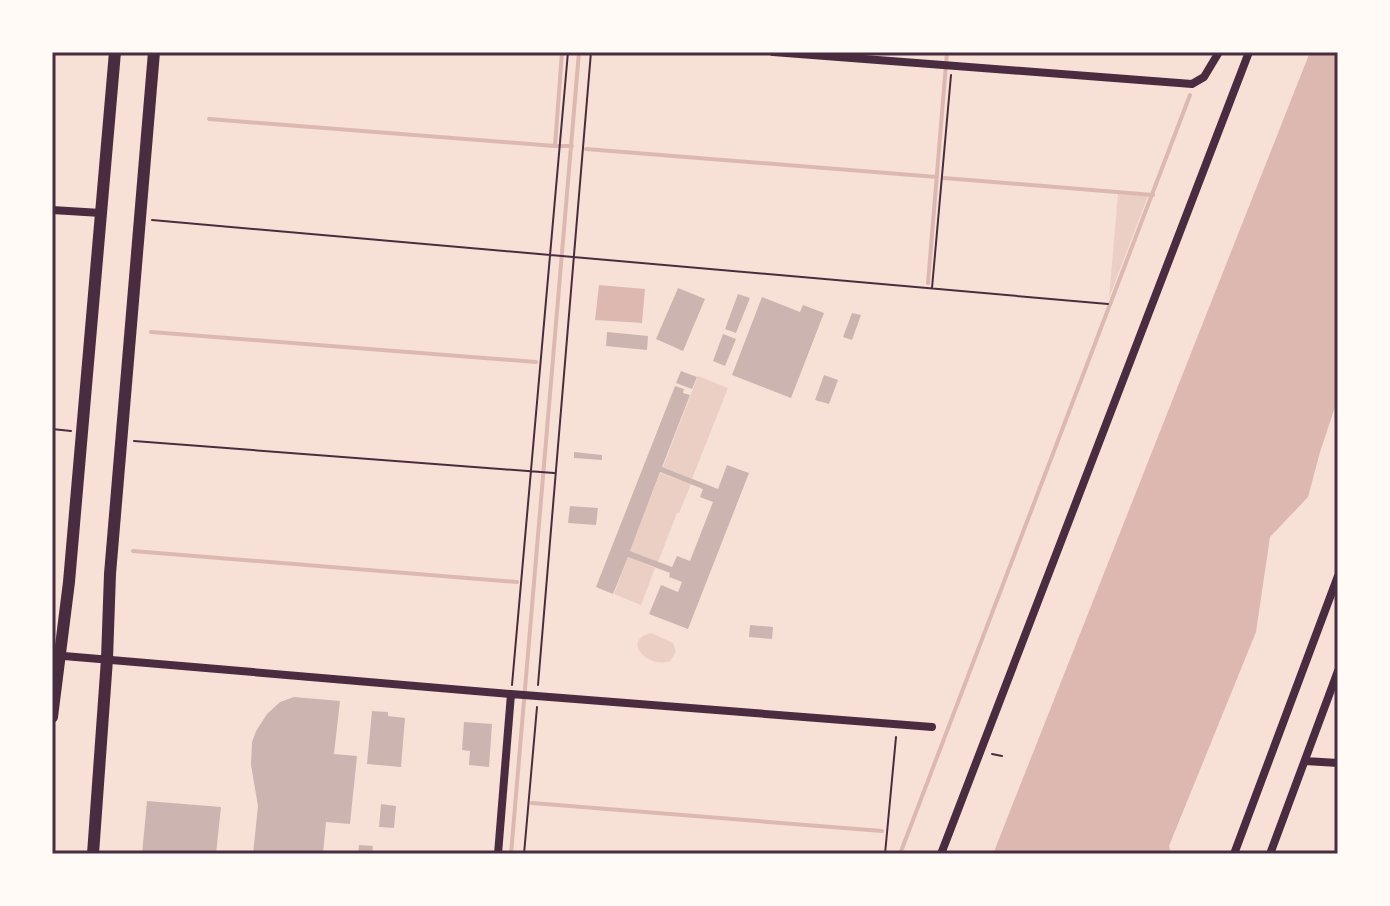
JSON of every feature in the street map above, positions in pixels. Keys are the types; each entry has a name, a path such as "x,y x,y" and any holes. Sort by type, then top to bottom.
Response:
{"highway":[{"path":"52,717 55,655 69,582 115,52"},
{"path":"93,854 110,574 154,52"}],"street":[{"path":"773,52 1192,84 1204,77 1219,52"},
{"path":"941,854 1249,52"},
{"path":"52,210 101,213"},
{"path":"1234,854 1338,576"},
{"path":"55,655 932,727"},
{"path":"1270,854 1338,671"},
{"path":"498,854 515,694"},
{"path":"1305,761 1338,763"}],"path":[{"path":"515,694 568,52"},
{"path":"524,854 591,52"},
{"path":"932,289 951,66"},
{"path":"139,219 1108,304"},
{"path":"52,429 82,432"},
{"path":"121,440 555,473"},
{"path":"885,854 897,723"}],"shaded area":[{"path":"1310,52 1338,52 1338,398 1308,497 1270,537 1256,632 1169,846 1171,854 993,854"},
{"path":"1118,194 1148,196 1109,298"},
{"path":"599,285 645,289 642,323 595,320"},
{"path":"698,376 728,388 692,479 663,467"},
{"path":"660,473 691,484 658,562 630,551"},
{"path":"628,557 655,568 641,605 614,594"},
{"path":"651,633 673,643 676,652 670,661 654,661 641,653 638,642"}],"building":[{"path":"678,288 705,299 683,351 656,339"},
{"path":"738,294 750,298 736,333 725,329"},
{"path":"762,297 800,312 803,305 824,313 791,398 732,375"},
{"path":"852,313 861,315 852,340 843,337"},
{"path":"607,332 648,336 647,350 606,346"},
{"path":"723,334 736,339 725,366 713,361"},
{"path":"681,371 697,377 692,389 676,383"},
{"path":"824,375 838,380 829,404 815,400"},
{"path":"675,386 684,389 683,393 690,395 662,467 718,489 727,465 749,473 688,629 649,614 661,585 678,592 682,582 669,577 670,573 628,557 613,594 596,587","holes":["660,472 703,489 700,497 713,502 690,561 677,556 672,567 630,551"]},
{"path":"574,452 602,455 602,460 574,458"},
{"path":"570,506 598,508 596,525 568,523"},
{"path":"750,625 773,627 772,639 749,637"},
{"path":"294,697 340,701 334,754 357,756 350,824 326,822 323,854 253,854 258,806 251,765 252,742 267,714 280,702"},
{"path":"372,711 405,718 401,767 367,764"},
{"path":"464,722 492,724 489,767 469,765 470,751 462,750"},
{"path":"147,801 221,807 216,854 142,854"},
{"path":"381,804 396,806 394,828 379,827"},
{"path":"359,845 373,846 372,854 358,854"}],"waterway":[{"path":"562,52 555,146 572,146"},
{"path":"511,854 579,52"},
{"path":"928,283 947,52"},
{"path":"900,854 1190,95"},
{"path":"209,119 555,146"},
{"path":"586,149 937,177"},
{"path":"944,178 1153,195"},
{"path":"151,332 536,362"},
{"path":"133,551 517,582"},
{"path":"532,803 882,831"}]}
